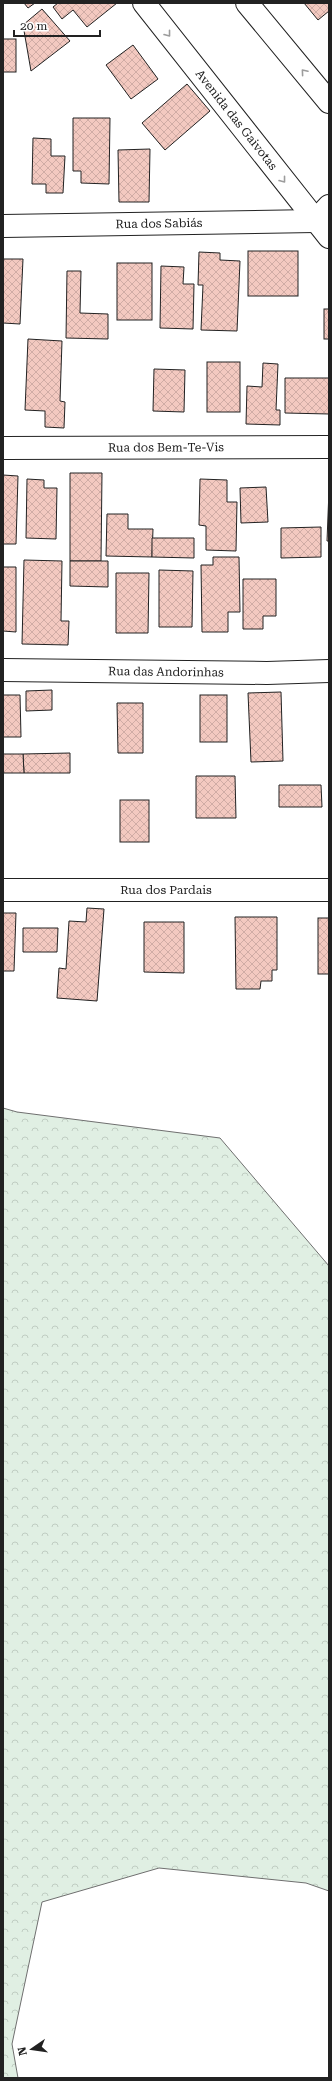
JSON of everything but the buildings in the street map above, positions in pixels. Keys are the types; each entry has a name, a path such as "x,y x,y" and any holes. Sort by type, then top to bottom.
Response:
{"street":[{"name":"Avenida das Gaivotas","path":"144,3 322,213 329,237"},
{"path":"247,3 329,102"},
{"name":"Rua dos Sabiás","path":"3,226 322,213"},
{"name":"Rua dos Bem-Te-Vis","path":"3,448 329,447"},
{"name":"Rua das Andorinhas","path":"3,670 267,673 329,671"},
{"name":"Rua dos Pardais","path":"3,890 329,890"}],"green space":[{"path":"3,1108 17,1112 220,1138 329,1266 329,1891 306,1883 159,1868 42,1902 12,2044 18,2078 3,2078"}]}
